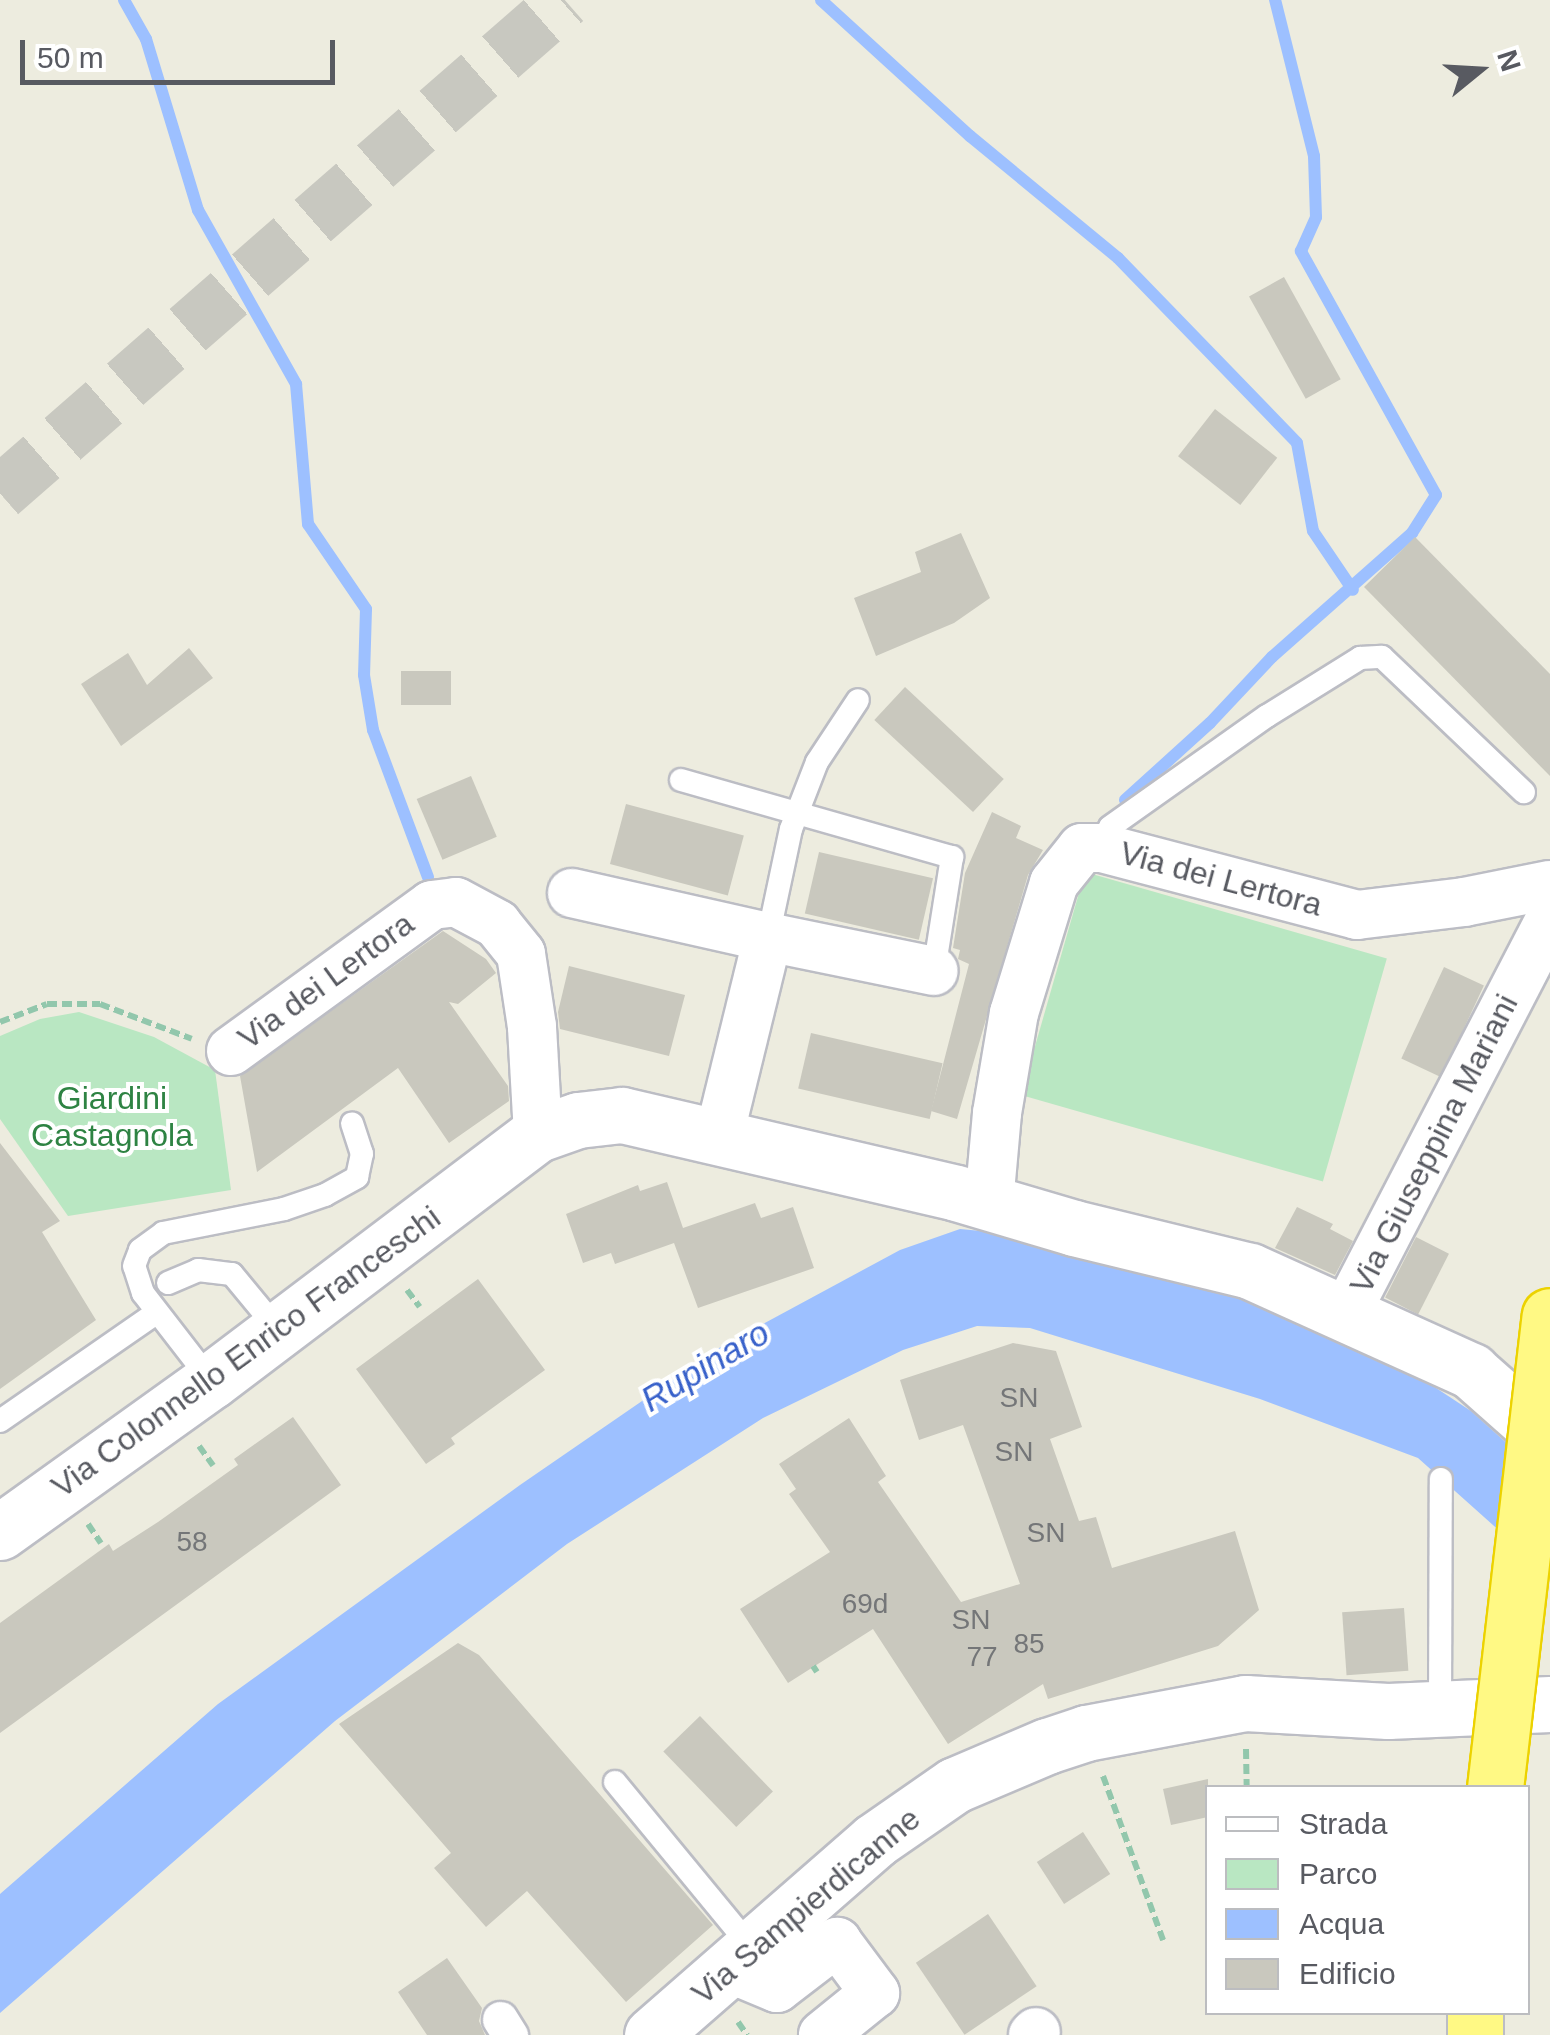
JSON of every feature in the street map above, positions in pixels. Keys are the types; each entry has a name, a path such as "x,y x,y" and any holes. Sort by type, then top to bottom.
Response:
{"highway":[{"path":"1496,1785 1550,1316"}],"main road":[{"path":"538,1134 578,1120 622,1115 989,1203 1250,1271 1472,1371 1550,1441"},
{"name":"Via Colonnello Enrico Franceschi","path":"0,1532 212,1381 538,1134"},
{"name":"Via Sampierdicanne","path":"652,2035 874,1841 956,1786 998,1764 1086,1733 1246,1703 1388,1711 1550,1704"}],"street":[{"name":"Via dei Lertora","path":"989,1203 997,1113 1014,1013 1054,883 1082,848 1102,848 1357,914 1464,902 1550,885"},
{"path":"572,893 934,971"},
{"name":"Via dei Lertora","path":"231,1051 432,905 456,902 497,924 521,954 532,1027 538,1134"},
{"name":"Via Giuseppina Mariani","path":"1345,1315 1550,920"},
{"path":"718,1136 768,937"},
{"path":"741,1958 777,1988 837,1942 875,1993 823,2035"}],"lane":[{"path":"1102,848 1110,827 1267,716 1360,658 1382,657 1524,792"},
{"path":"768,937 797,814 816,762 858,700"},
{"path":"681,780 952,857 934,971"},
{"path":"212,1381 142,1293 134,1266 140,1250 163,1233 284,1209 325,1195 357,1177 362,1154 352,1124"},
{"path":"168,1284 198,1270 232,1274 279,1331"},
{"path":"0,1421 156,1313"},
{"path":"1440,1479 1440,1709"},
{"path":"615,1782 741,1958"}],"path":[{"name":"Via dei Lertora","path":"0,1022 47,1004 100,1004 231,1051"},
{"path":"1086,1733 1163,1940"}],"green space":[{"path":"1085,872 1387,959 1323,1182 1021,1095"},
{"name":"Giardini Castagnola","path":"79,1012 154,1037 215,1070 231,1190 68,1216 0,1119 0,1036 40,1019"}],"water":[{"name":"Rupinaro","path":"960,1229 1013,1234 1173,1273 1290,1313 1395,1361 1471,1411 1550,1482 1550,1576 1418,1458 1260,1399 1030,1328 977,1326 903,1350 763,1418 567,1544 335,1721 0,2013 0,1894 218,1704 520,1485 722,1346 900,1250"}],"building":[{"path":"1284,277 1341,379 1306,399 1249,296"},
{"path":"1215,409 1277,458 1240,505 1178,456"},
{"path":"961,533 990,598 954,623 876,656 854,598 921,572 915,552"},
{"path":"1415,537 1550,674 1550,776 1364,587"},
{"path":"189,648 213,678 121,746 81,684 128,653 147,685"},
{"path":"401,671 451,671 451,705 401,705"},
{"path":"905,687 1004,779 973,812 874,720"},
{"path":"471,776 497,837 442,860 417,799"},
{"path":"626,804 744,836 728,895 610,864"},
{"path":"992,812 1021,826 1016,838 1043,850 1028,875 957,1119 931,1111 969,964 958,959 960,950 953,948 965,873"},
{"path":"819,852 933,878 919,940 805,913"},
{"path":"443,931 486,959 496,973 458,1004 449,1002 508,1086 509,1101 449,1143 398,1068 257,1172 240,1076"},
{"path":"569,966 685,995 669,1056 560,1029 558,1012"},
{"path":"1444,967 1484,986 1441,1077 1401,1059"},
{"path":"811,1033 943,1063 930,1119 798,1089"},
{"path":"0,1143 60,1221 42,1232 96,1320 0,1389"},
{"path":"667,1182 683,1228 755,1203 761,1218 793,1207 814,1268 698,1308 674,1243 615,1264 611,1253 583,1263 566,1214 638,1185 640,1191"},
{"path":"1297,1207 1333,1224 1330,1229 1353,1241 1335,1275 1275,1248"},
{"path":"1416,1237 1449,1254 1418,1314 1385,1298"},
{"path":"478,1279 545,1370 451,1438 455,1444 426,1464 356,1369"},
{"path":"1013,1343 1056,1351 1082,1427 1050,1439 1079,1521 1096,1517 1112,1568 1235,1531 1259,1610 1218,1646 1048,1699 1043,1684 948,1744 873,1629 788,1683 740,1609 830,1552 789,1494 796,1489 779,1464 849,1418 886,1476 878,1482 961,1602 1020,1584 963,1425 919,1440 900,1380"},
{"path":"293,1417 341,1485 0,1733 0,1623 109,1544 113,1551 158,1522 238,1465 234,1459"},
{"path":"1404,1608 1408,1671 1347,1675 1342,1612"},
{"path":"458,1643 479,1655 713,1925 626,2002 527,1891 486,1927 434,1868 451,1853 339,1724"},
{"path":"700,1716 773,1792 736,1827 663,1751"},
{"path":"1208,1779 1205,1818 1171,1825 1163,1789"},
{"path":"1083,1832 1110,1874 1064,1904 1037,1862"},
{"path":"988,1914 1037,1986 965,2035 916,1963"},
{"path":"447,1958 482,2008 479,2021 485,2035 427,2035 398,1992"}],"waterway":[{"path":"124,0 146,39 198,210 296,384 308,524 366,609 364,675 373,730 428,877"},
{"path":"821,0 970,136 1118,258 1297,443 1313,531 1353,590"},
{"path":"1125,800 1210,723 1272,657 1412,533 1436,495 1301,251 1316,217 1314,156 1275,0"}],"tunnel":[{"path":"0,493 565,0"}]}
